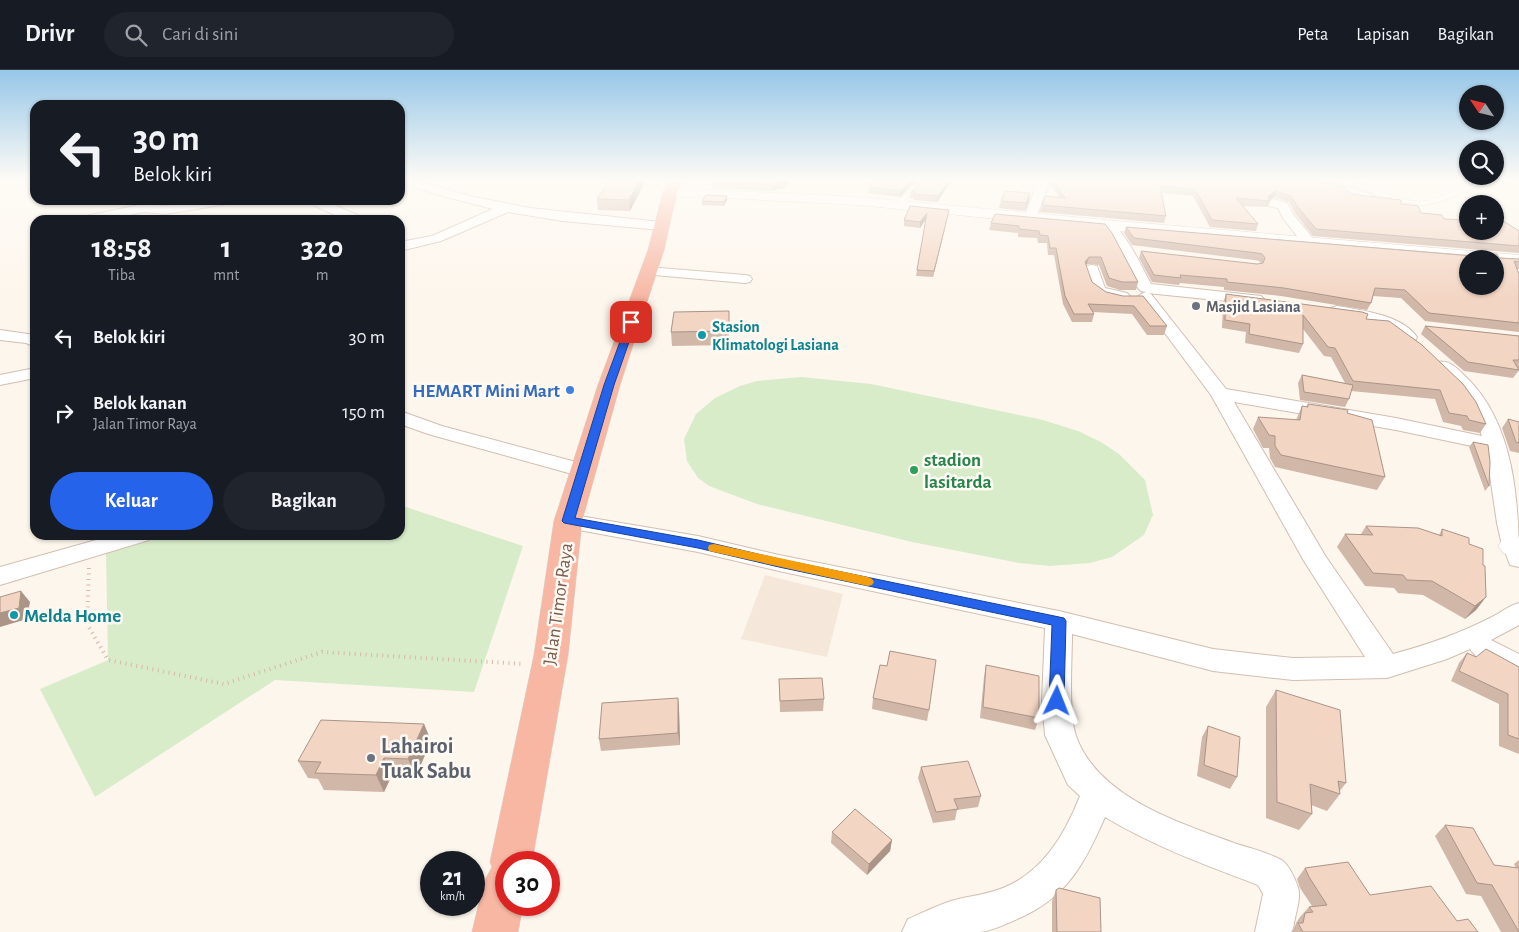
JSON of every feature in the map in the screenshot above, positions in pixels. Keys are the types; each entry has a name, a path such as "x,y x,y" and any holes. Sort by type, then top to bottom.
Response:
{"highway":[{"name":"Jalan Timor Raya","path":"512,851 549,665 568,521 609,385 648,271 663,219"},
{"path":"495,932 499,916"}],"street":[{"path":"405,243 419,244 432,240 480,219"},
{"path":"580,219 661,226"},
{"path":"1046,219 1519,260"},
{"path":"1290,219 1308,241"},
{"path":"1106,224 1134,252 1146,292 1220,394 1316,561 1387,667"},
{"path":"1092,269 1098,290 1102,293 1119,296 1146,292 1274,301"},
{"path":"648,271 745,279"},
{"path":"1320,308 1364,316 1392,324 1420,327"},
{"path":"1392,324 1427,351 1475,398 1488,423 1495,444 1517,551"},
{"path":"0,335 30,339"},
{"path":"0,380 30,374"},
{"path":"1220,394 1396,424 1495,444"},
{"path":"405,419 444,433 583,471"},
{"path":"568,521 698,544 779,563 1059,621 1214,660 1293,669 1387,667 1437,652 1467,640 1502,624 1519,612"},
{"path":"0,576 124,540"},
{"path":"1059,621 1057,701 1060,734 1079,775 1110,803 1143,822 1185,841 1270,873 1279,882 1281,892 1274,932"},
{"path":"1467,640 1519,667"},
{"path":"921,932 950,920 988,912 1029,896 1054,875 1076,846 1098,792"}],"path":[{"path":"90,550 88,624 108,660 224,684 322,652 549,665"}],"shaded area":[{"path":"765,575 843,594 827,657 741,639"}],"green space":[{"name":"stadion lasitarda","path":"801,377 871,384 1043,420 1078,431 1101,442 1119,454 1145,480 1153,515 1144,535 1112,557 1090,563 1050,566 1019,563 912,542 757,504 709,486 698,478 687,461 684,439 696,414 715,398 740,386 757,381"},
{"path":"405,507 523,546 474,692 275,680 95,797 40,689 108,660 106,553 152,540 405,540"}],"building":[{"path":"904,219 922,219 920,222"},
{"path":"926,219 947,219 934,271 917,270"},
{"path":"993,219 1052,219 1105,224 1112,233 1138,282 1122,282 1109,278 1101,257 1089,257 1085,262 1092,282 1106,292 1123,296 1143,296 1167,326 1150,326 1134,306 1088,304 1094,314 1074,314 1065,296 1056,248 1050,248 1048,236 1040,235 1039,231 1019,229 1019,226 991,223"},
{"path":"1212,219 1254,219 1258,224 1212,220"},
{"path":"1308,219 1459,220 1459,240 1504,240 1505,222 1519,231 1519,246 1316,229"},
{"path":"1126,227 1459,255 1459,295 1504,295 1504,258 1519,259 1519,262 1514,261 1519,274 1519,323 1429,313 1405,290 1375,288 1371,303 1284,288 1227,282 1227,279 1180,275 1181,278 1154,275 1141,251 1257,264 1263,263 1265,258 1262,254 1134,238"},
{"path":"1226,294 1362,312 1368,314 1366,319 1389,321 1422,345 1463,384 1476,402 1486,424 1469,420 1467,416 1449,413 1440,390 1353,381 1335,348 1328,347 1303,315 1303,344 1249,334 1250,324 1225,320"},
{"path":"729,311 729,331 671,332 674,312"},
{"path":"1425,326 1519,336 1519,360 1513,360 1519,370 1468,362"},
{"path":"1302,375 1353,385 1349,399 1304,392"},
{"path":"1308,404 1348,410 1347,413 1372,420 1385,477 1281,455 1275,446 1275,436 1269,435 1258,417 1300,420 1302,406 1308,407"},
{"path":"1508,419 1519,422 1519,443 1516,442"},
{"path":"1473,442 1488,445 1490,462 1489,486"},
{"path":"1366,526 1418,528 1442,536 1442,529 1469,538 1469,544 1483,549 1486,597 1475,606 1432,581 1407,580 1403,575 1373,573 1345,534 1373,535"},
{"path":"21,591 19,608 0,613 0,597"},
{"path":"1486,649 1519,667 1519,739 1508,735 1508,694 1459,671 1467,653 1476,657"},
{"path":"890,651 936,660 929,710 873,698 880,665 887,666"},
{"path":"986,665 1039,676 1039,718 983,707"},
{"path":"822,678 824,699 780,701 779,679"},
{"path":"1276,690 1340,710 1346,783 1338,781 1340,794 1310,784 1312,814 1277,802"},
{"path":"678,698 678,733 599,739 602,703"},
{"path":"321,720 424,724 408,759 384,758 376,775 315,773 321,762 298,761"},
{"path":"1208,726 1240,737 1237,777 1204,765"},
{"path":"968,761 981,796 954,799 958,809 936,812 921,767"},
{"path":"855,809 892,840 869,864 832,832"},
{"path":"1445,825 1473,828 1494,865 1519,868 1519,932 1492,885 1477,883"},
{"path":"1348,862 1370,895 1431,886 1457,921 1468,919 1478,932 1303,932 1298,923 1303,923 1305,913 1313,912 1309,907 1327,905 1305,868"},
{"path":"1059,888 1100,898 1101,932 1057,932 1056,890"}],"slow traffic":[{"path":"714,548 868,582"}],"place":[{"name":"Masjid Lasiana","path":"1196,306"},
{"name":"Stasion Klimatologi Lasiana","path":"702,335"},
{"name":"HEMART Mini Mart","path":"570,390"},
{"name":"stadion lasitarda","path":"914,470"},
{"name":"Melda Home","path":"14,615"},
{"name":"Lahairoi Tuak Sabu","path":"371,758"}],"route":[{"path":"631,322 609,385 568,521 698,544 779,563 1059,621 1057,701"}]}
